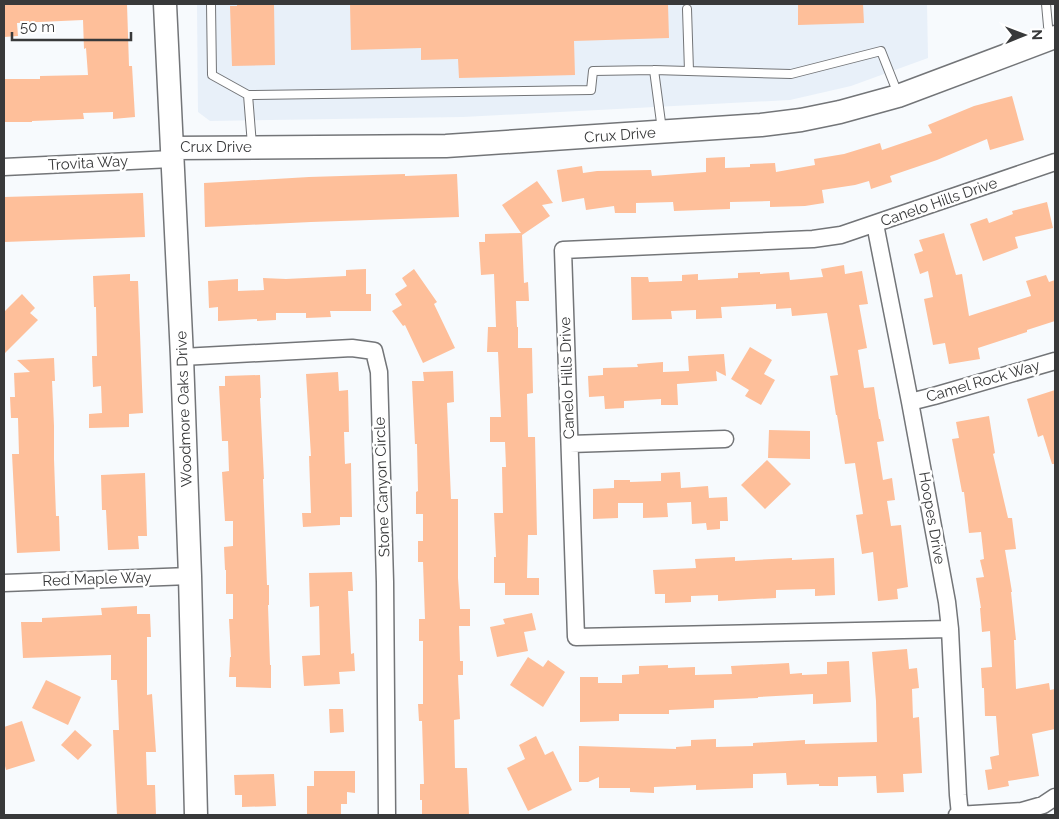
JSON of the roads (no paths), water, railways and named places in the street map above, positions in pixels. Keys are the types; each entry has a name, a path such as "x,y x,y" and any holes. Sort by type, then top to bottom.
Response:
{"street":[{"name":"Woodmore Oaks Drive","path":"165,4 182,357 196,815"},
{"name":"Crux Drive","path":"172,154 252,147 446,146 761,125 801,120 840,112 898,96 1052,38"},
{"name":"Trovita Way","path":"4,167 172,154"},
{"name":"Canelo Hills Drive","path":"950,629 576,637 563,250 813,239 841,235 1055,162"},
{"name":"Hoopes Drive","path":"874,224 910,402 947,602 959,815"},
{"name":"Stone Canyon Circle","path":"182,357 352,348 374,351 378,372 385,582 387,815"},
{"name":"Camel Rock Way","path":"910,402 1055,360"},
{"path":"570,444 725,439"},
{"name":"Red Maple Way","path":"4,583 190,576"},
{"path":"959,815 1022,811 1043,805 1055,797"}],"lane":[{"path":"211,4 212,75 248,95 591,90 593,71 654,70 791,74 881,52 898,96"},
{"path":"1046,4 1052,38"},
{"path":"687,9 689,71"},
{"path":"654,70 663,132"},
{"path":"248,95 252,147"}]}
